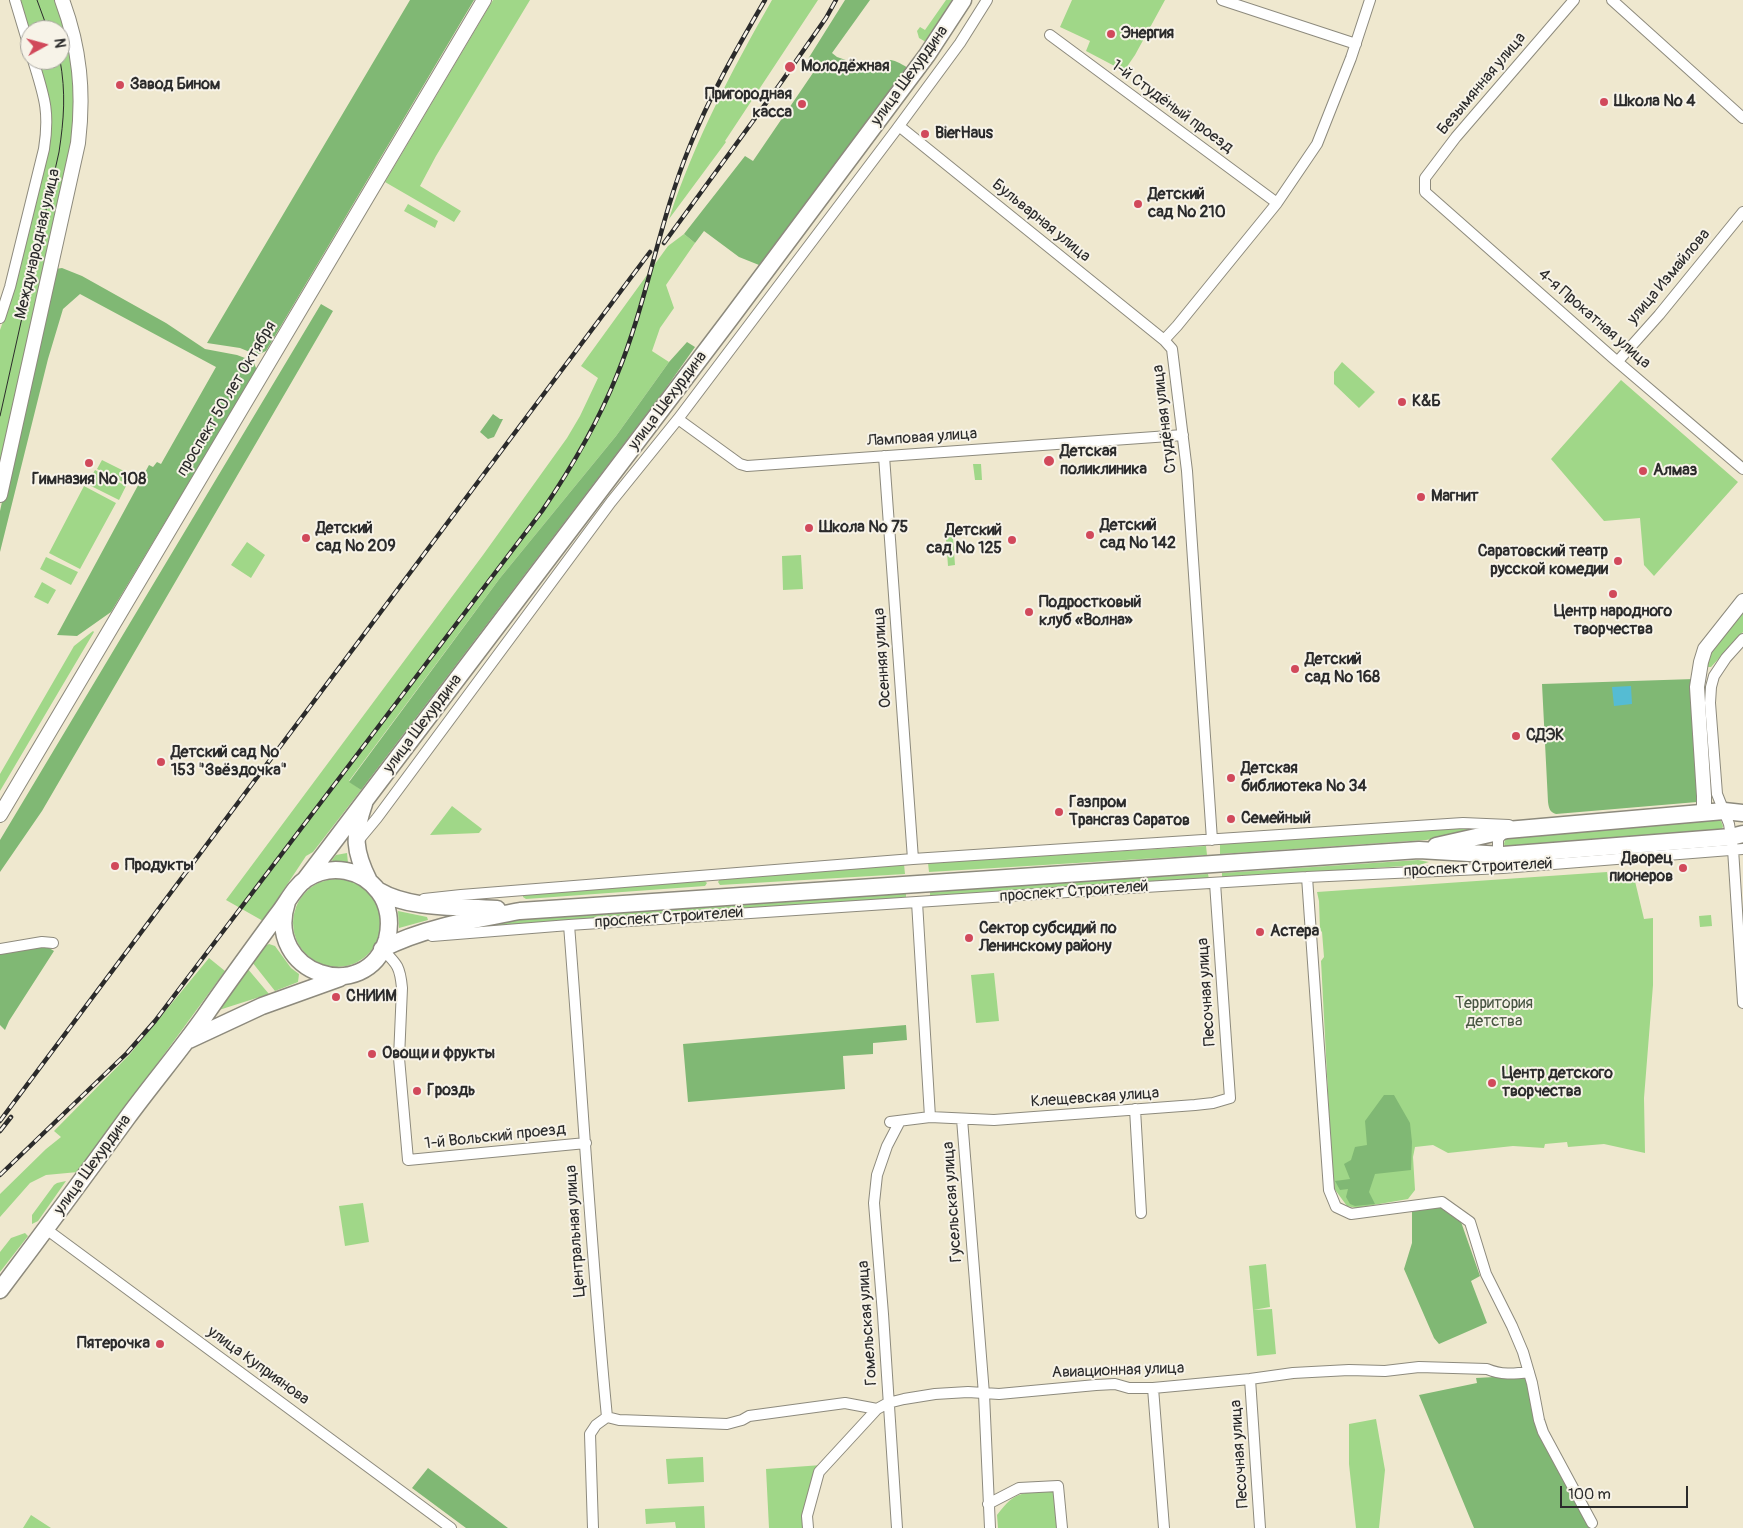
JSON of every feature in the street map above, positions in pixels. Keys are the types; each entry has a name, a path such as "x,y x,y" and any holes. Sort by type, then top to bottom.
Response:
{"main road":[{"name":"Международная улица","path":"0,496 78,143 81,103 80,68 75,38 62,0"},
{"name":"проспект 50 лет Октября","path":"0,815 484,0"},
{"name":"улица Шехурдина","path":"304,881 730,319 927,55 963,0"},
{"path":"1702,813 1704,796 1697,686 1701,662 1705,649 1743,601"},
{"name":"улица Шехурдина","path":"366,798 356,844 361,864 374,886"},
{"name":"проспект Строителей","path":"382,949 404,938 445,926 520,911 1419,850 1506,830 1540,826 1724,811 1743,813"},
{"name":"проспект Строителей","path":"1419,850 1503,862 1737,842"},
{"path":"335,870 353,872 374,886 387,906 389,923 386,941 382,949 366,967 342,977 317,973 304,966 294,956 287,944 283,930 283,916 287,902 304,881 316,874 335,870"},
{"name":"проспект Строителей","path":"374,886 392,898 406,901 444,906 520,911"},
{"name":"улица Шехурдина","path":"0,1290 145,1094 187,1041 239,966 287,902"},
{"name":"улица Шехурдина","path":"187,1041 262,1006 342,977"}],"street":[{"path":"15,0 21,20"},
{"path":"356,844 611,502 678,419 899,126 960,43 987,0"},
{"path":"1222,0 1356,44"},
{"name":"Студёная улица","path":"1212,840 1183,435 1172,349 1164,340 1277,203 1317,144 1356,44 1370,0"},
{"name":"Безымянная улица","path":"1425,192 1426,178 1456,137 1574,0"},
{"path":"1612,0 1743,118"},
{"name":"1-й Студёный проезд","path":"1050,35 1277,203"},
{"name":"Международная улица","path":"0,318 10,287 44,149 47,128 45,102 36,70"},
{"name":"Бульварная улица","path":"899,126 1164,340"},
{"name":"4-я Прокатная улица","path":"1425,192 1743,469"},
{"name":"улица Измайлова","path":"1618,361 1659,316 1743,212"},
{"name":"Ламповая улица","path":"678,419 740,464 747,466 1183,435"},
{"name":"Осенняя улица","path":"884,456 913,859"},
{"path":"1743,639 1726,658 1714,676 1710,703 1717,794 1737,842 1743,1003"},
{"name":"проспект Строителей","path":"1724,811 1743,809"},
{"name":"проспект Строителей","path":"406,901 913,859 1463,823 1540,826"},
{"path":"1503,862 1498,849 1498,839 1506,830"},
{"name":"проспект Строителей","path":"404,938 569,925 1307,877 1503,862"},
{"path":"1307,877 1329,1190 1336,1207 1351,1214 1442,1202 1470,1222 1486,1274 1512,1326 1530,1372 1543,1432 1592,1523"},
{"name":"Песочная улица","path":"1215,883 1230,1098"},
{"path":"917,902 930,1117"},
{"name":"Центральная улица","path":"569,925 586,1143 594,1287 607,1417"},
{"path":"0,950 42,942 53,943"},
{"name":"1-й Вольский проезд","path":"382,949 398,964 401,976 399,1058 408,1160 586,1143"},
{"name":"Клещевская улица","path":"962,1119 994,1120 1136,1110 1204,1104 1230,1098"},
{"path":"1136,1110 1141,1213"},
{"name":"Гусельская улица","path":"930,1117 962,1119 984,1394 990,1528"},
{"name":"Гомельская улица","path":"896,1528 874,1203 877,1175 895,1122 930,1117"},
{"name":"улица Куприянова","path":"46,1229 451,1528"},
{"name":"Авиационная улица","path":"808,1528 807,1516 819,1472 877,1409 888,1403 935,1394 968,1392 999,1394 1115,1384 1130,1388 1153,1388 1293,1373 1349,1370 1385,1371 1419,1368 1487,1369 1496,1373 1511,1374 1530,1372"},
{"name":"Песочная улица","path":"1250,1379 1260,1528"},
{"path":"1153,1388 1164,1528"},
{"path":"593,1528 590,1434 596,1425 607,1417 619,1420 727,1424 750,1416 845,1403 877,1409"},
{"path":"988,1504 1018,1488 1058,1486 1062,1528"}],"green space":[{"path":"19,0 54,0 65,20 25,20"},
{"path":"410,0 474,0 266,351 257,355 240,348 207,343"},
{"path":"493,0 530,0 420,186 461,211 454,222 385,182"},
{"path":"772,0 818,0 726,142 669,219 702,134"},
{"path":"845,0 870,0 832,53 837,57 870,68 889,60 908,68 759,265 739,257 704,231 695,243 684,234 745,156 753,161 817,67 808,59"},
{"path":"946,0 952,0 926,42 919,38 917,31 920,27 925,30"},
{"name":"Энергия","path":"1072,0 1165,0 1135,55 1124,71 1086,51 1090,41 1060,27"},
{"path":"70,39 77,115 0,482 0,330 8,308 48,151 51,115 41,70 70,70"},
{"path":"408,204 438,221 435,228 404,211"},
{"path":"684,234 695,243 666,285 674,308 660,328 652,351 669,362 616,436 500,578 349,781 361,790 313,852 306,856 263,921 226,900 483,555 567,438 598,378 581,366 668,246"},
{"path":"62,268 82,276 166,323 205,349 237,355 253,361 256,368 256,371 111,612 77,636 57,635 149,465 153,467 157,462 161,464 216,367 80,294 63,309 48,359 0,552 0,511 52,273 55,269"},
{"path":"321,304 333,311 42,811 0,872 0,840"},
{"path":"687,342 695,347 664,391 361,790 349,782 500,578 616,436 669,362"},
{"path":"1342,362 1375,392 1359,408 1334,384 1334,372"},
{"name":"Алмаз","path":"1621,380 1738,482 1654,576 1644,565 1640,518 1604,521 1551,459"},
{"path":"493,414 503,419 494,437 488,439 480,432"},
{"path":"102,460 126,472 123,482 97,469"},
{"path":"973,464 981,464 982,480 975,480"},
{"path":"95,470 126,486 119,500 87,484"},
{"path":"84,486 116,503 80,569 49,553"},
{"path":"945,525 952,525 955,565 948,566"},
{"path":"247,542 265,555 251,578 231,565"},
{"path":"801,555 803,589 783,590 782,556"},
{"path":"46,557 78,572 71,585 40,569"},
{"path":"42,582 56,590 48,604 34,597"},
{"path":"1743,612 1743,632 1711,667 1705,667 1711,650"},
{"path":"93,631 0,791 0,774 74,646"},
{"path":"1694,679 1699,799 1697,802 1556,814 1551,811 1548,802 1542,684"},
{"path":"452,806 482,829 479,833 430,835"},
{"path":"1721,821 1722,830 1506,849 1504,844 1505,840 1509,837"},
{"path":"1462,827 1483,828 1462,834 1426,840 1220,854 1220,844"},
{"path":"1206,846 1207,855 929,872 928,863"},
{"path":"347,853 348,863 333,862 332,860 336,855"},
{"path":"1418,860 1429,862 1419,865 1222,878 1222,873"},
{"path":"904,864 905,874 720,885 718,882 720,879"},
{"name":"Территория детства","path":"1607,872 1608,879 1634,877 1644,919 1653,918 1653,985 1644,1098 1645,1153 1604,1144 1568,1147 1567,1142 1545,1144 1544,1148 1513,1146 1448,1153 1433,1145 1415,1147 1413,1157 1415,1190 1408,1199 1356,1208 1347,1206 1333,1187 1321,961 1324,957 1317,892"},
{"path":"1208,874 1209,879 930,896 930,890"},
{"path":"337,879 354,882 362,886 374,898 378,906 381,923 378,940 374,948 362,960 354,964 337,967 320,964 312,960 300,948 296,940 293,923 296,906 300,898 312,886 320,882"},
{"path":"704,880 707,883 705,886 526,899 523,897 523,895"},
{"path":"906,891 906,898 489,927 487,924 527,918"},
{"path":"398,911 427,917 428,920 399,928"},
{"path":"1711,915 1712,926 1700,927 1699,916"},
{"path":"269,944 275,946 291,968 299,974 298,982 275,991 252,962 265,946"},
{"path":"46,946 54,951 5,1030 0,1025 0,953"},
{"path":"209,958 225,971 78,1172 46,1175 30,1183 0,1217 0,1194 61,1137 54,1131 130,1054"},
{"path":"247,968 269,994 219,1010 219,1009"},
{"path":"994,973 999,1021 976,1023 971,975"},
{"path":"906,1025 907,1040 873,1043 873,1054 843,1056 845,1089 688,1102 683,1044"},
{"path":"1384,1095 1394,1095 1410,1123 1412,1142 1411,1170 1375,1174 1369,1192 1375,1204 1355,1206 1350,1204 1346,1197 1348,1189 1340,1190 1335,1181 1350,1179 1344,1164 1351,1160 1355,1147 1367,1145 1365,1121"},
{"path":"66,1181 38,1221 32,1224 32,1215 54,1185"},
{"path":"363,1203 369,1242 345,1246 339,1206"},
{"path":"1443,1207 1460,1219 1480,1276 1471,1281 1487,1323 1439,1344 1434,1338 1404,1269 1412,1243 1412,1211 1419,1208"},
{"path":"25,1233 28,1236 0,1272 0,1252 11,1238"},
{"path":"1266,1264 1270,1307 1253,1310 1249,1266"},
{"path":"1272,1309 1276,1354 1257,1356 1253,1310"},
{"path":"1532,1375 1544,1429 1594,1528 1474,1528 1419,1395 1477,1383 1476,1378"},
{"path":"1376,1419 1385,1470 1379,1528 1356,1528 1349,1464 1349,1424"},
{"path":"703,1457 704,1482 668,1484 666,1459"},
{"path":"822,1465 805,1528 769,1528 766,1469"},
{"path":"428,1468 508,1528 466,1528 412,1488"},
{"path":"1054,1491 1061,1528 998,1528 997,1515 1014,1497 1025,1493"},
{"path":"704,1506 705,1528 676,1528 675,1522 646,1524 645,1509"},
{"path":"31,1515 51,1528 23,1528"}],"water":[{"path":"1631,686 1632,704 1614,706 1612,687"}],"tram line":[{"path":"37,0 44,20"},
{"path":"0,416 59,152 64,106 61,70"}],"railway":[{"path":"0,1175 127,1053 155,1021 553,495 574,462 601,411 617,375 637,319 669,204 697,129 714,91 765,0"},
{"path":"664,243 780,84 826,18 836,0"},
{"path":"0,1121 650,252"},
{"path":"0,1131 11,1117"}],"place":[{"name":"Энергия","path":"1111,34"},
{"name":"Молодёжная","path":"790,67"},
{"name":"Завод Бином","path":"120,85"},
{"name":"Школа № 4","path":"1604,102"},
{"name":"Пригородная касса","path":"802,104"},
{"name":"BierHaus","path":"925,134"},
{"name":"Детский сад № 210","path":"1138,204"},
{"name":"К&Б","path":"1402,402"},
{"name":"Детская поликлиника","path":"1049,461"},
{"name":"Гимназия № 108","path":"89,463"},
{"name":"Алмаз","path":"1643,471"},
{"name":"Магнит","path":"1421,497"},
{"name":"Школа № 75","path":"809,528"},
{"name":"Детский сад № 142","path":"1090,535"},
{"name":"Детский сад № 209","path":"306,538"},
{"name":"Детский сад № 125","path":"1012,540"},
{"name":"Саратовский театр русской комедии","path":"1618,561"},
{"name":"Центр народного творчества","path":"1613,594"},
{"name":"Подростковый клуб «Волна»","path":"1029,612"},
{"name":"Детский сад № 168","path":"1295,669"},
{"name":"СДЭК","path":"1516,736"},
{"name":"Детский сад № 153 \"Звёздочка\"","path":"161,762"},
{"name":"Детская библиотека № 34","path":"1231,778"},
{"name":"Газпром Трансгаз Саратов","path":"1059,812"},
{"name":"Семейный","path":"1231,819"},
{"name":"Продукты","path":"115,866"},
{"name":"Дворец пионеров","path":"1683,868"},
{"name":"Астера","path":"1260,932"},
{"name":"Сектор субсидий по Ленинскому району","path":"969,938"},
{"name":"СНИИМ","path":"336,997"},
{"name":"Овощи и фрукты","path":"372,1054"},
{"name":"Центр детского творчества","path":"1492,1083"},
{"name":"Гроздь","path":"417,1091"},
{"name":"Пятерочка","path":"160,1344"}]}
